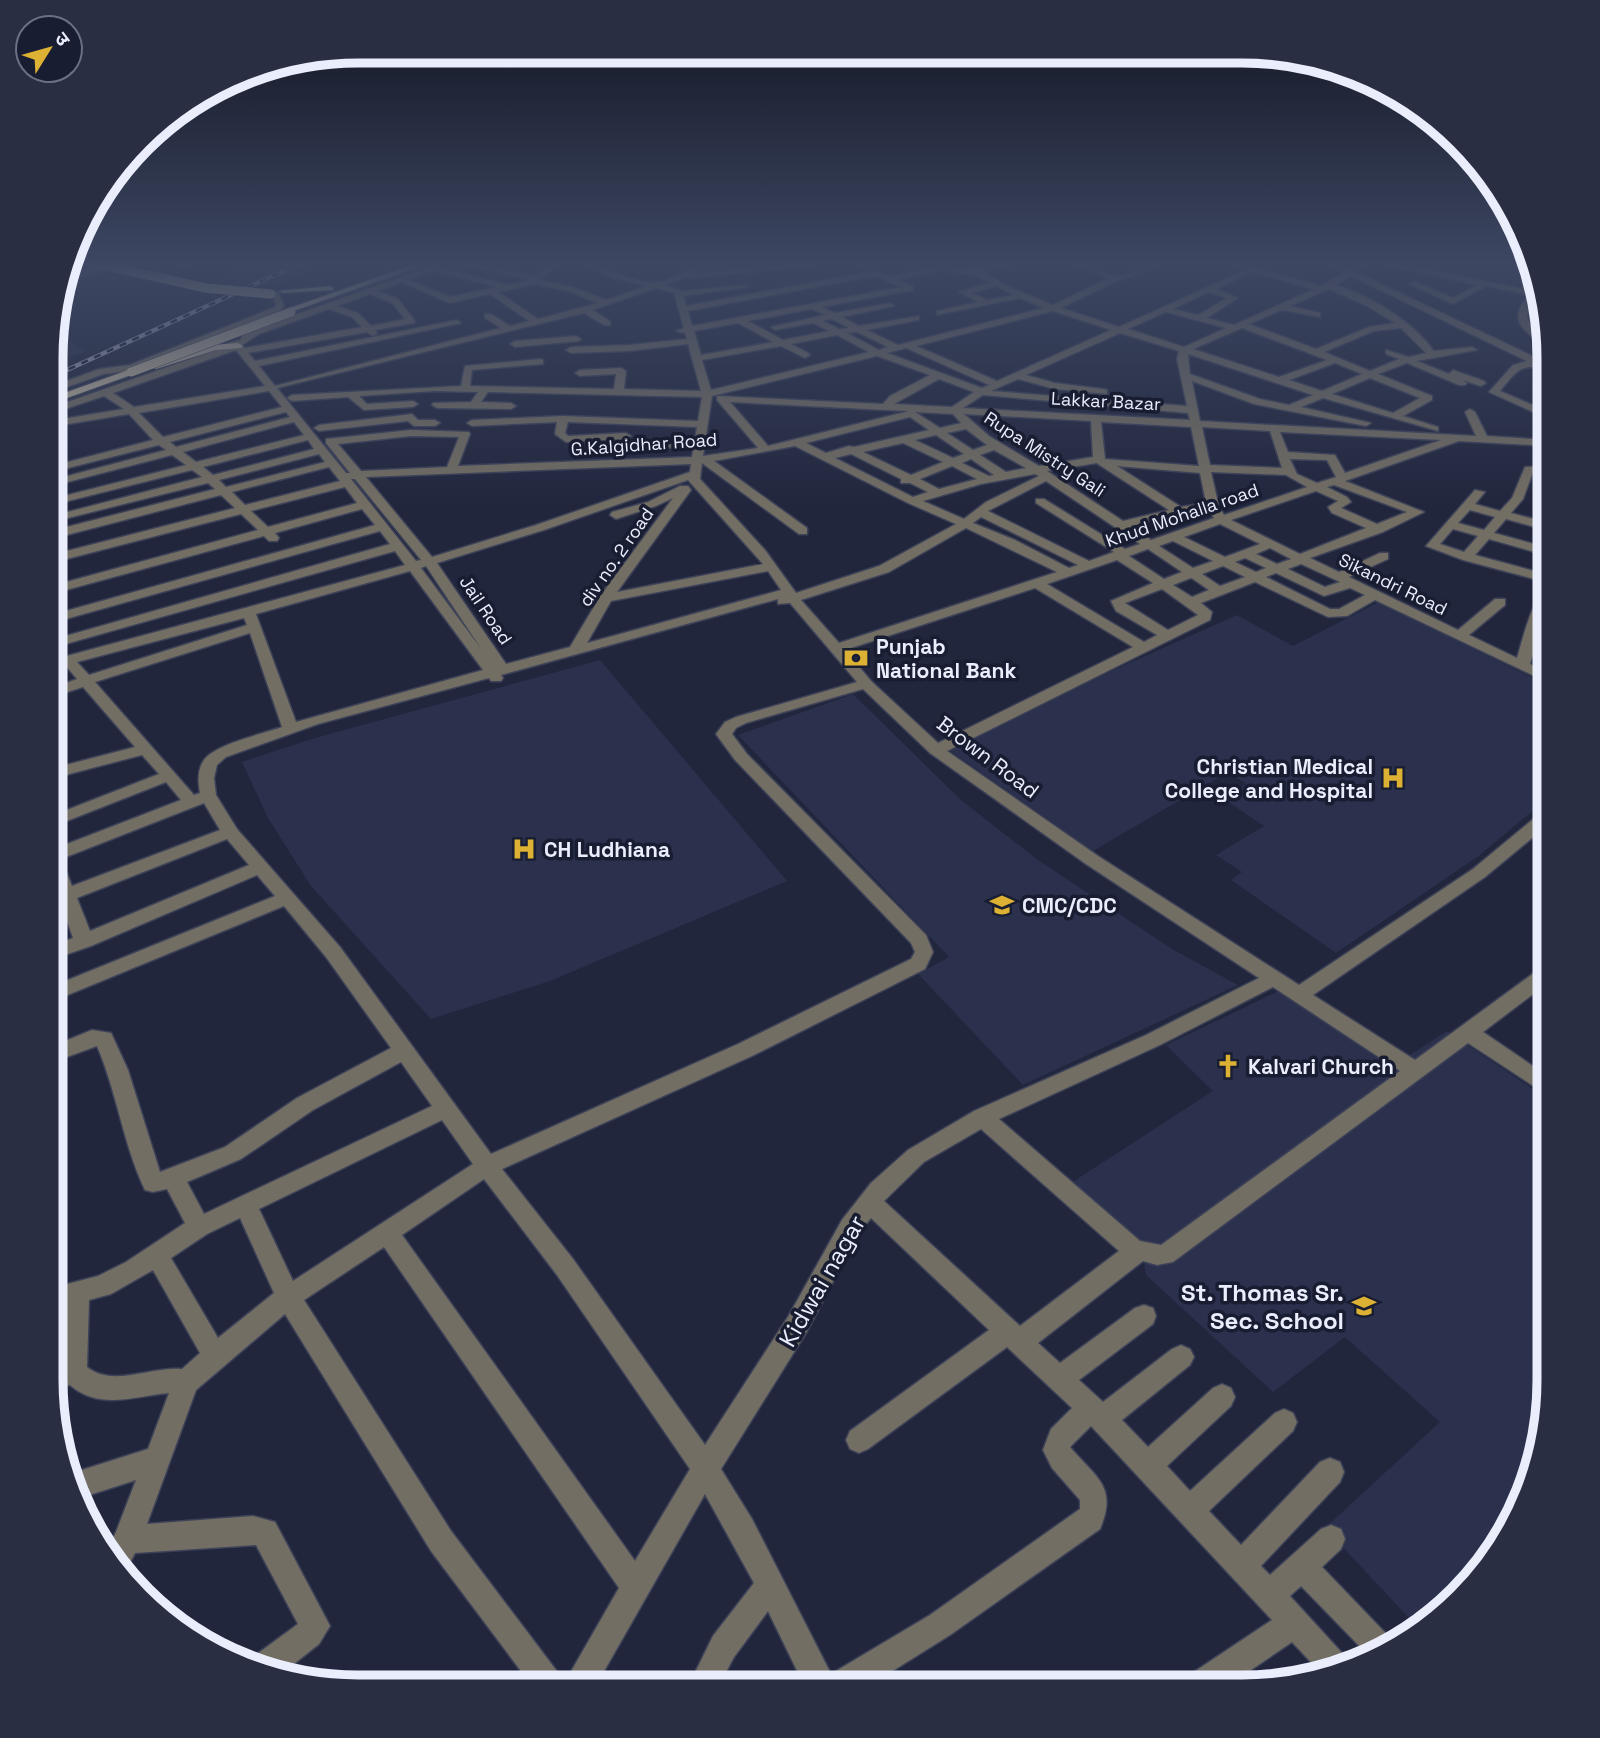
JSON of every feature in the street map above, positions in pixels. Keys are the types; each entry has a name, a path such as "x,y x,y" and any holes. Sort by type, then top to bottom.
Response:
{"main road":[{"path":"63,394 191,345"},
{"path":"63,395 144,372 211,345"},
{"path":"144,372 215,347 238,345"}],"street":[{"path":"63,385 102,371 128,368 189,345"},
{"path":"63,407 104,392 144,372 239,345"},
{"name":"Jail Road","path":"239,345 259,363 279,396 356,475 434,567 499,674"},
{"name":"Jail Road","path":"239,345 295,419 315,432"},
{"path":"259,363 352,345"},
{"path":"389,345 408,355"},
{"path":"63,466 157,437 362,367 446,345"},
{"path":"451,345 464,359 465,389"},
{"path":"595,345 625,348 653,345"},
{"path":"63,689 331,590 414,567 434,567 652,504 692,480 700,460 707,395 694,345"},
{"path":"699,358 769,345"},
{"path":"785,345 805,355"},
{"path":"808,345 816,350"},
{"path":"862,345 983,392 1194,410"},
{"path":"891,345 897,348"},
{"path":"63,515 327,446 411,433 469,429 543,405 619,392 707,395 911,345"},
{"path":"912,345 998,385"},
{"name":"Rupa Mistry Gali","path":"1088,345 961,402 955,410 968,425 996,445 1219,592"},
{"path":"1169,345 1461,437"},
{"path":"1184,350 1195,345"},
{"path":"1186,376 1236,395 1364,423 1391,416 1428,398 1294,345"},
{"path":"1315,352 1332,345"},
{"path":"1426,345 1436,354 1455,359 1468,354"},
{"path":"1502,345 1536,362"},
{"path":"1517,352 1536,346"},
{"path":"332,349 362,367"},
{"path":"1180,397 1186,376 1182,359 1184,350"},
{"path":"1389,352 1462,383"},
{"path":"1291,408 1405,360 1436,354"},
{"path":"1418,358 1481,383"},
{"path":"464,359 540,362"},
{"path":"1278,381 1334,360"},
{"path":"1536,362 1516,367 1494,392 1537,411"},
{"path":"128,368 144,372"},
{"path":"580,373 621,371 619,392"},
{"path":"886,407 894,398 938,375"},
{"path":"1018,376 1089,391 1180,397 1194,410 1213,507 1221,520"},
{"path":"63,422 131,411 279,396 465,389 484,390 543,405 563,419 702,424"},
{"path":"474,405 484,390"},
{"path":"104,392 131,411 157,437 210,478 331,590"},
{"path":"350,393 364,407 412,404"},
{"name":"Lakkar Bazar","path":"707,395 928,410 1461,437"},
{"path":"722,398 765,450"},
{"path":"437,405 512,406"},
{"path":"1278,406 1276,428 1289,472"},
{"path":"96,449 157,437 241,408"},
{"name":"G.Kalgidhar Road","path":"63,556 242,510 356,475 700,460 797,443 928,410"},
{"path":"1470,412 1483,439"},
{"path":"912,414 1005,477"},
{"path":"63,499 315,432 412,417 414,423 469,429"},
{"path":"1096,418 1101,461"},
{"path":"63,480 295,419"},
{"path":"563,419 560,434 566,439 671,439"},
{"path":"626,422 629,464"},
{"path":"874,424 989,480"},
{"path":"824,457 968,425"},
{"path":"451,471 469,429"},
{"path":"824,437 937,492"},
{"name":"Khud Mohalla road","path":"835,649 1068,573 1461,437 1537,442"},
{"path":"797,443 912,502 1011,543 1068,573"},
{"path":"885,489 996,445"},
{"name":"Jail Road","path":"327,446 332,463 343,480 499,674"},
{"path":"1191,602 1418,512 1338,479 1331,457 1283,455"},
{"path":"700,460 803,531"},
{"path":"1101,461 1179,511"},
{"path":"912,502 937,492 989,480 1101,461 1289,472 1345,500 1334,507 1336,510 1379,529"},
{"path":"63,532 332,463"},
{"path":"1467,557 1520,495 1529,469 1537,469"},
{"name":"Jail Road","path":"499,674 873,574 963,525 997,500 1042,473"},
{"name":"div no. 2 road","path":"573,653 606,598 692,480"},
{"name":"Brown Road","path":"692,480 754,545 791,596 866,684 936,750 1092,860 1416,1071"},
{"path":"1479,492 1432,546 1507,568 1537,573"},
{"path":"936,750 1206,615 1191,602 1040,501"},
{"path":"63,587 363,505"},
{"path":"1468,506 1537,524"},
{"path":"1121,525 1194,507 1213,507"},
{"path":"611,528 668,512"},
{"path":"980,512 1089,565"},
{"name":"Sikandri Road","path":"1221,520 1537,673"},
{"path":"63,605 377,522"},
{"path":"1451,526 1537,549"},
{"path":"1507,568 1523,545 1537,532"},
{"path":"1173,536 1287,594 1336,615 1374,594"},
{"path":"1166,635 1128,612 1117,602 1270,544"},
{"path":"63,643 398,546"},
{"path":"63,616 284,548"},
{"path":"1245,553 1326,592 1384,556"},
{"path":"606,598 769,567"},
{"path":"1036,583 1142,646"},
{"path":"1287,594 1308,584"},
{"path":"439,600 454,596"},
{"path":"1459,636 1500,602"},
{"path":"1522,666 1537,617"},
{"path":"68,660 252,620"},
{"path":"252,620 292,729"},
{"path":"106,673 110,649"},
{"path":"63,654 168,776 200,798 230,832 332,951 405,1050 445,1109 565,1268 706,1469 742,1529 815,1675"},
{"path":"200,798 214,758 233,748 292,729 317,727 499,674"},
{"path":"121,1551 186,1382 288,1297 487,1166 744,1050 918,964 924,952 919,940 741,757 724,734 726,728 741,720 866,684"},
{"path":"63,770 145,749"},
{"path":"63,817 168,776"},
{"path":"63,851 200,798"},
{"path":"1299,995 1479,873 1537,825"},
{"path":"67,895 230,832"},
{"path":"63,949 260,867"},
{"path":"63,885 85,941"},
{"path":"63,990 287,898"},
{"name":"Kidwai nagar","path":"585,1675 706,1469 797,1325 850,1227 869,1202 908,1162 982,1117 1153,1040 1273,979"},
{"path":"859,1440 1136,1252 1142,1250 1166,1255 1537,981"},
{"path":"1468,1032 1537,1080"},
{"path":"63,1050 96,1037 104,1038 118,1070 139,1147 153,1183 173,1178 233,1153 304,1104 405,1050"},
{"path":"63,1297 124,1275 199,1227 445,1109"},
{"path":"982,1117 1136,1252"},
{"path":"173,1178 199,1227"},
{"path":"869,1202 1096,1414 1330,1661"},
{"path":"245,1204 288,1297 441,1541 543,1675"},
{"path":"386,1231 636,1588"},
{"path":"157,1255 215,1356"},
{"path":"77,1294 63,1374 99,1389 113,1390 165,1379 186,1382"},
{"path":"1060,1379 1143,1316"},
{"path":"858,1675 940,1625 1090,1519 1096,1510 1094,1494 1063,1461 1056,1444 1181,1357"},
{"path":"1147,1466 1222,1397"},
{"path":"1189,1510 1284,1422"},
{"path":"82,1484 158,1459"},
{"path":"1241,1566 1329,1472"},
{"path":"121,1551 253,1530 265,1532 315,1623 313,1630 272,1662"},
{"path":"1268,1595 1331,1539"},
{"path":"1302,1567 1377,1643"},
{"path":"708,1675 733,1633 770,1585"},
{"path":"1217,1675 1294,1623"}],"shaded area":[{"path":"64,345 76,345 86,351 63,360"},
{"name":"Christian Medical College and Hospital","path":"1379,602 1537,680 1537,807 1480,855 1336,953 1231,880 1242,872 1216,855 1264,826 1222,798 1246,784 1228,772 1093,851 948,749 1087,682 1237,615 1293,646"},
{"name":"CH Ludhiana","path":"600,660 787,881 550,981 431,1019 311,886 268,818 242,762 315,738"},
{"name":"CMC/CDC","path":"853,694 961,800 1038,860 1172,949 1238,985 1023,1085 918,974 949,957 738,735"},
{"name":"St. Thomas Sr. Sec. School","path":"1281,990 1393,1066 1447,1031 1537,1092 1537,1380 1534,1419 1527,1456 1507,1511 1476,1560 1451,1589 1412,1621 1325,1528 1440,1422 1345,1337 1273,1392 1146,1275 1142,1247 1071,1183 1213,1091 1166,1045"}],"railway":[{"path":"63,372 121,345"}],"place":[{"name":"Punjab National Bank","path":"856,658"},
{"name":"Christian Medical College and Hospital","path":"1393,778"},
{"name":"CH Ludhiana","path":"524,849"},
{"name":"CMC/CDC","path":"1002,905"},
{"name":"Kalvari Church","path":"1228,1066"},
{"name":"St. Thomas Sr. Sec. School","path":"1364,1306"}]}
